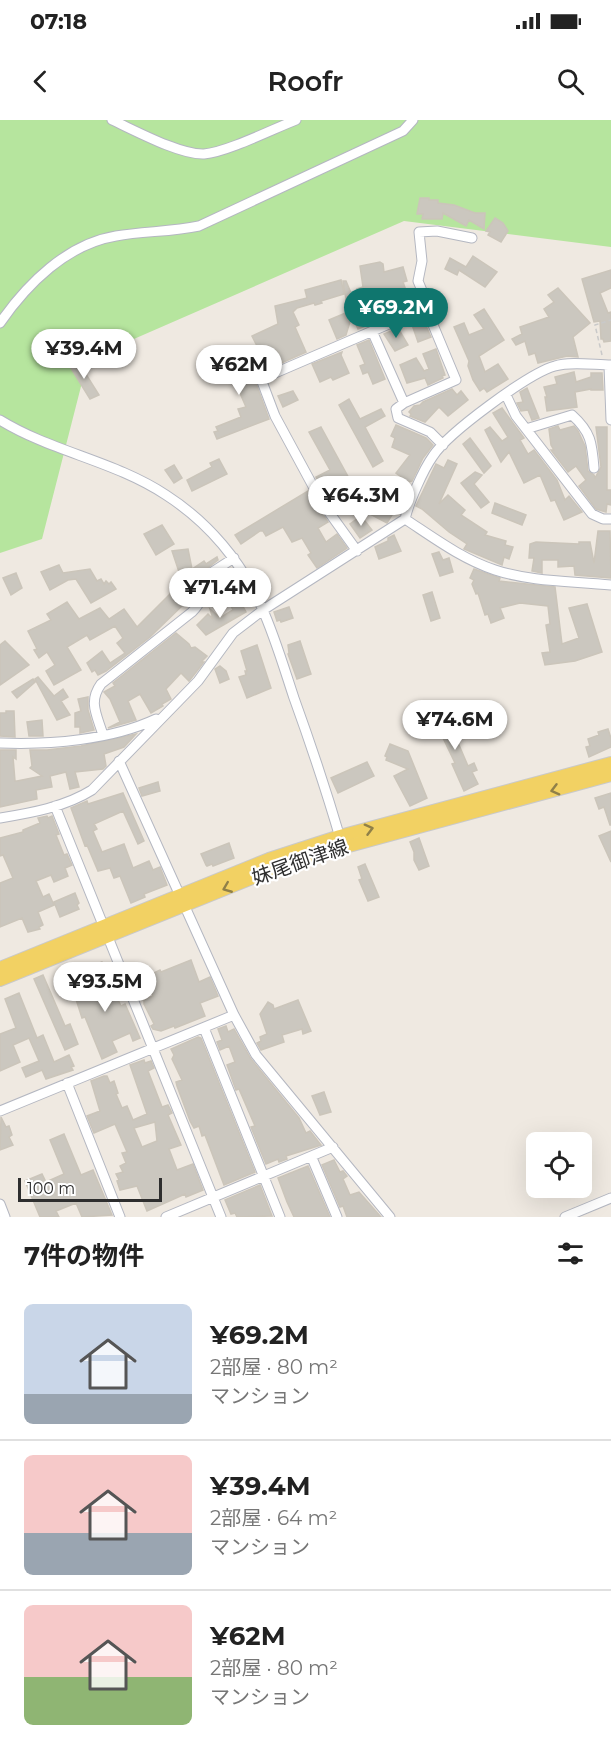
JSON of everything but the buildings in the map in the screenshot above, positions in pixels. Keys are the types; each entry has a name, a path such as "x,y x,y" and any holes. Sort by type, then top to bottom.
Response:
{"main road":[{"name":"妹尾御津線","path":"0,968 106,931 183,900 272,870 341,842 611,763"},
{"name":"妹尾御津線","path":"341,842 611,775"},
{"name":"妹尾御津線","path":"0,980 106,931"}],"street":[{"path":"112,120 185,151 204,154 223,149 296,120"},
{"path":"0,323 26,289 58,262 89,244 115,236 177,231 199,226 403,131 413,120"},
{"path":"443,446 430,432 398,418 396,410 404,403 456,380 426,308 428,305 418,281 423,261 419,232 437,231 472,238"},
{"path":"357,551 321,501 275,416 261,379 426,308"},
{"path":"372,331 404,403"},
{"path":"0,818 55,806 92,790 198,681 232,633 263,610 405,519 433,455 480,413 535,374 558,365 608,365 611,420"},
{"path":"506,395 516,416 592,514 603,519 611,519"},
{"path":"526,429 572,415 585,426 592,444 594,468"},
{"path":"0,420 16,429 117,469 165,494 207,529 234,558 263,610 341,842"},
{"path":"405,519 460,554 495,570 530,577 611,585"},
{"path":"103,735 93,704 94,693 101,684 192,612 200,604 201,597 196,585 234,558"},
{"path":"0,743 65,742 140,727 161,717"},
{"path":"118,761 234,1015 256,1055 390,1217"},
{"path":"55,806 221,1217"},
{"path":"0,1111 234,1015"},
{"path":"204,1028 280,1217"},
{"path":"67,1083 120,1217"},
{"path":"166,1217 312,1158 333,1147"},
{"path":"312,1158 337,1217"},
{"path":"565,1217 611,1198"},
{"path":"0,1204 5,1217"}],"path":[{"path":"608,365 595,325 611,320"}],"green space":[{"path":"0,120 611,120 611,247 404,221 88,359 42,539 0,553"}]}
